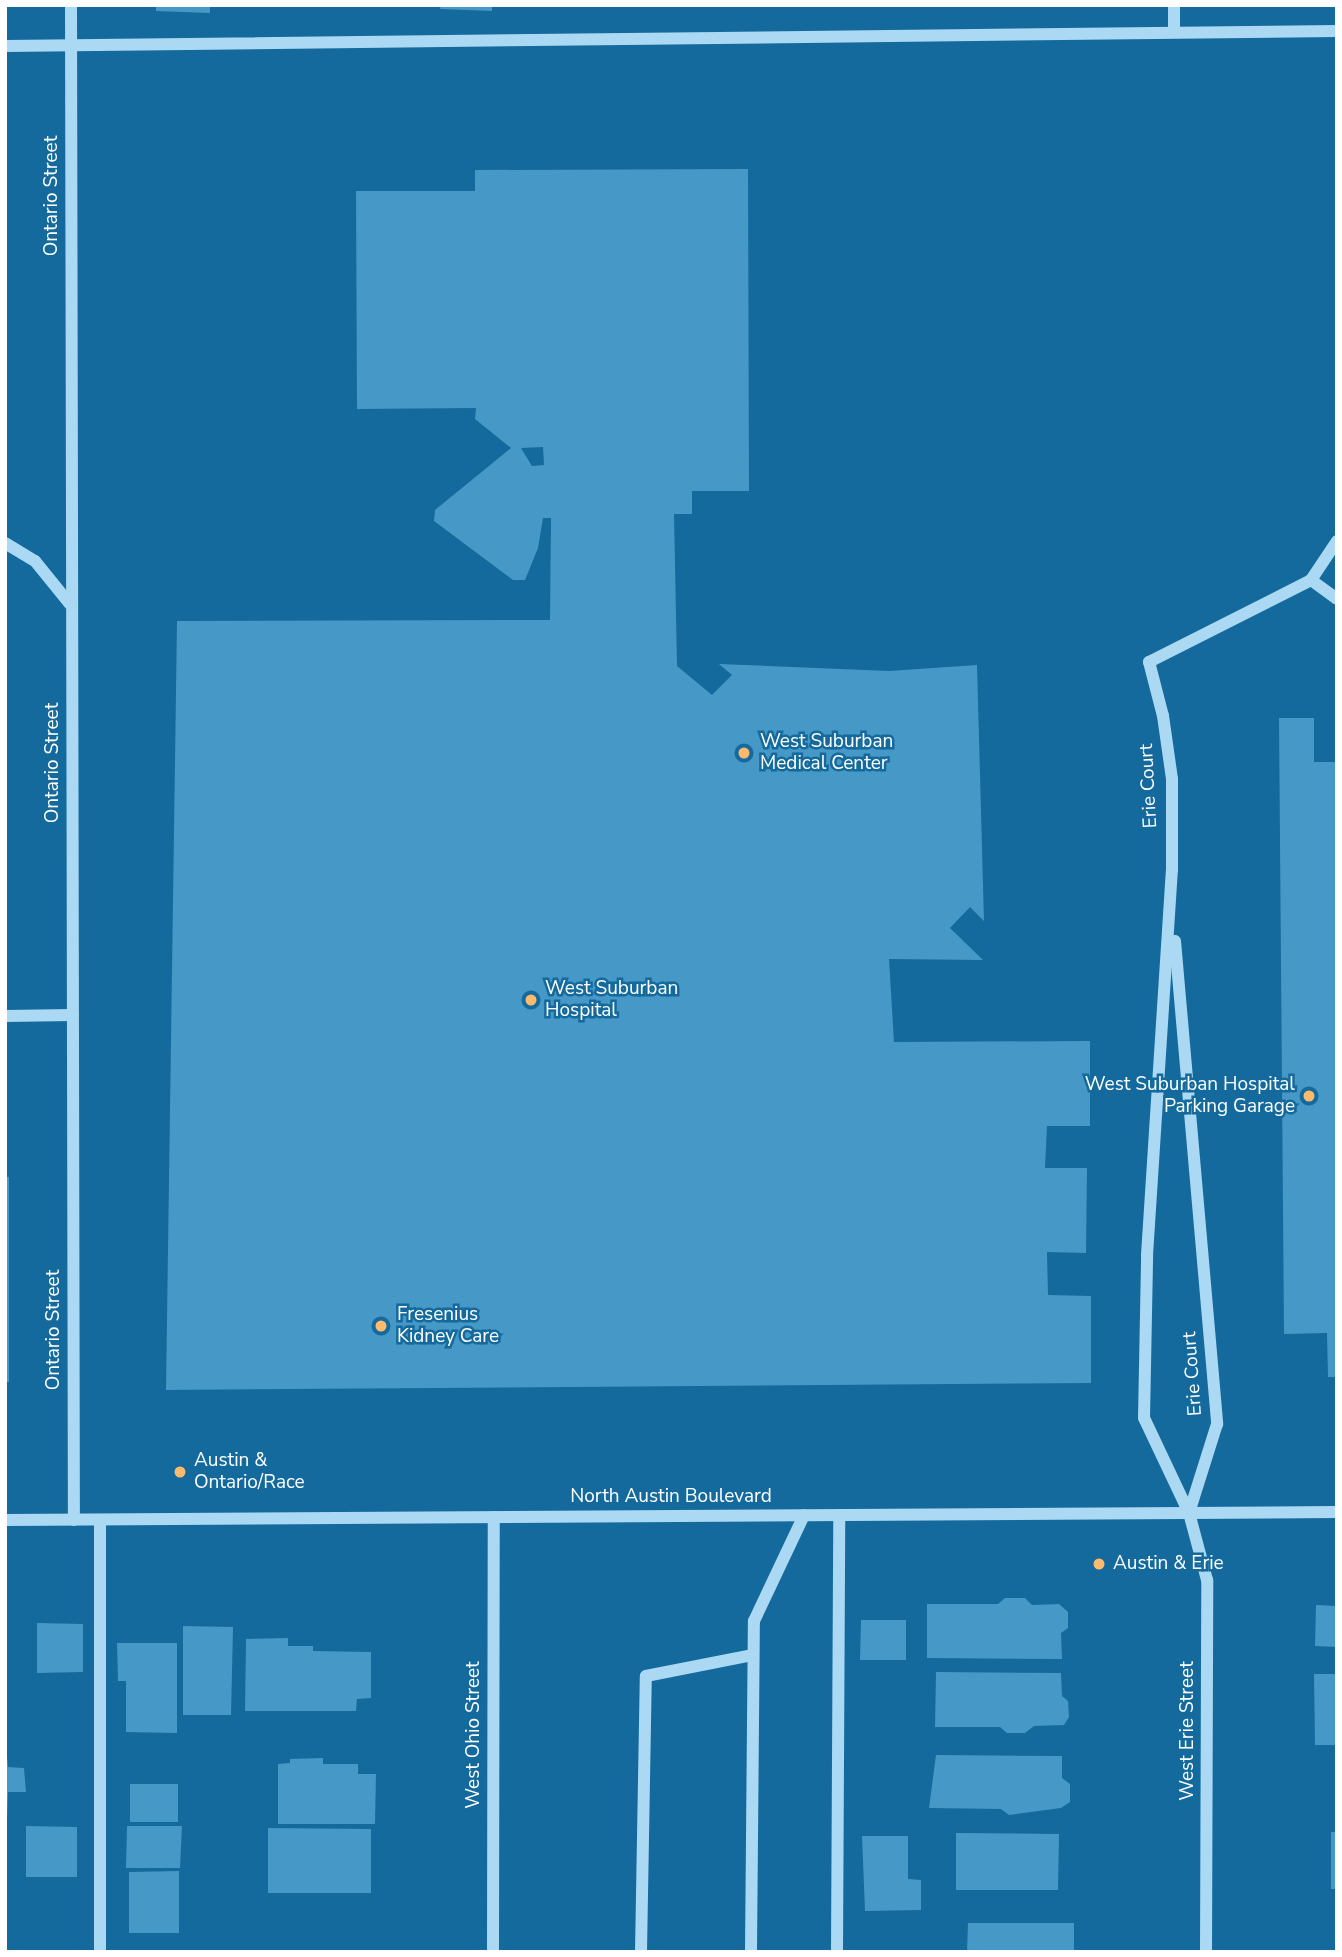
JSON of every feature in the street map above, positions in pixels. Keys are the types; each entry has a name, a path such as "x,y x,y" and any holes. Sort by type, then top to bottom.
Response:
{"street":[{"name":"Ontario Street","path":"71,5 74,1520"},
{"path":"1174,5 1174,32"},
{"path":"5,46 1337,32"},
{"path":"1337,541 1311,580 1337,599"},
{"path":"5,543 35,561 71,606"},
{"name":"Erie Court","path":"1189,1513 1144,1418 1147,1255 1171,909 1172,779 1163,716 1149,663 1311,580"},
{"name":"Erie Court","path":"1171,909 1217,1424 1189,1513"},
{"path":"5,1016 73,1015"},
{"name":"North Austin Boulevard","path":"5,1520 1337,1512"},
{"name":"West Erie Street","path":"1189,1513 1207,1580 1206,1952"},
{"path":"751,1952 754,1621 804,1515"},
{"path":"837,1952 838,1515"},
{"name":"West Ohio Street","path":"493,1952 494,1517"},
{"path":"100,1520 100,1952"},
{"path":"641,1952 646,1676 752,1655"}],"building":[{"path":"156,5 210,5 210,13 156,11"},
{"path":"441,5 492,5 492,11 440,9"},
{"name":"West Suburban Hospital","path":"748,169 749,491 692,491 692,514 674,514 677,666 712,695 732,675 719,664 889,671 977,665 984,921 970,907 950,928 983,960 889,959 894,1042 1090,1041 1090,1126 1047,1126 1045,1168 1087,1168 1086,1253 1047,1252 1048,1295 1091,1296 1091,1383 166,1390 177,621 550,620 551,518 543,518 538,548 525,580 513,580 434,521 435,510 511,448 475,419 476,408 357,409 356,191 475,191 475,170","holes":["543,447 544,465 532,466 521,448"]},
{"name":"West Suburban Hospital Parking Garage","path":"1279,718 1314,718 1314,762 1337,762 1337,1377 1328,1377 1327,1333 1284,1334"},
{"path":"5,1177 9,1177 9,1382 5,1382"},
{"path":"1005,1598 1025,1598 1032,1605 1059,1604 1068,1612 1068,1628 1061,1633 1062,1659 927,1658 927,1604 998,1604"},
{"path":"1316,1605 1337,1606 1337,1647 1315,1646"},
{"path":"861,1620 906,1620 906,1660 860,1660"},
{"path":"37,1623 83,1624 83,1672 37,1673"},
{"path":"183,1626 233,1627 231,1715 183,1715"},
{"path":"288,1638 288,1646 313,1646 313,1651 371,1652 371,1698 357,1699 356,1711 245,1711 246,1639"},
{"path":"117,1643 177,1643 177,1733 126,1732 126,1681 118,1681"},
{"path":"936,1672 1061,1673 1062,1696 1068,1701 1069,1717 1064,1725 1034,1726 1025,1733 1007,1733 1000,1727 935,1727"},
{"path":"1314,1674 1337,1674 1337,1745 1315,1745"},
{"path":"5,1737 8,1767 24,1768 26,1792 8,1792 8,1820"},
{"path":"936,1755 1062,1756 1062,1778 1070,1784 1070,1802 1061,1808 1009,1815 1001,1809 929,1808"},
{"path":"323,1758 323,1764 358,1764 358,1774 376,1774 375,1824 278,1824 278,1764 290,1763 290,1759"},
{"path":"130,1784 178,1784 178,1822 130,1822"},
{"path":"26,1826 77,1827 77,1877 26,1877"},
{"path":"127,1826 182,1826 180,1868 126,1868"},
{"path":"268,1828 371,1829 371,1893 268,1893"},
{"path":"1331,1832 1337,1832 1337,1889 1331,1889"},
{"path":"956,1833 1059,1834 1058,1890 956,1890"},
{"path":"862,1836 908,1836 908,1879 921,1880 921,1910 865,1911"},
{"path":"179,1871 179,1933 129,1933 129,1872"},
{"path":"968,1923 1074,1923 1074,1952 967,1952"}],"place":[{"name":"West Suburban Medical Center","path":"744,753"},
{"name":"West Suburban Hospital","path":"531,1000"},
{"name":"West Suburban Hospital Parking Garage","path":"1309,1096"},
{"name":"Fresenius Kidney Care","path":"381,1326"},
{"name":"Austin & Ontario/Race","path":"180,1472"},
{"name":"Austin & Erie","path":"1099,1564"}]}
